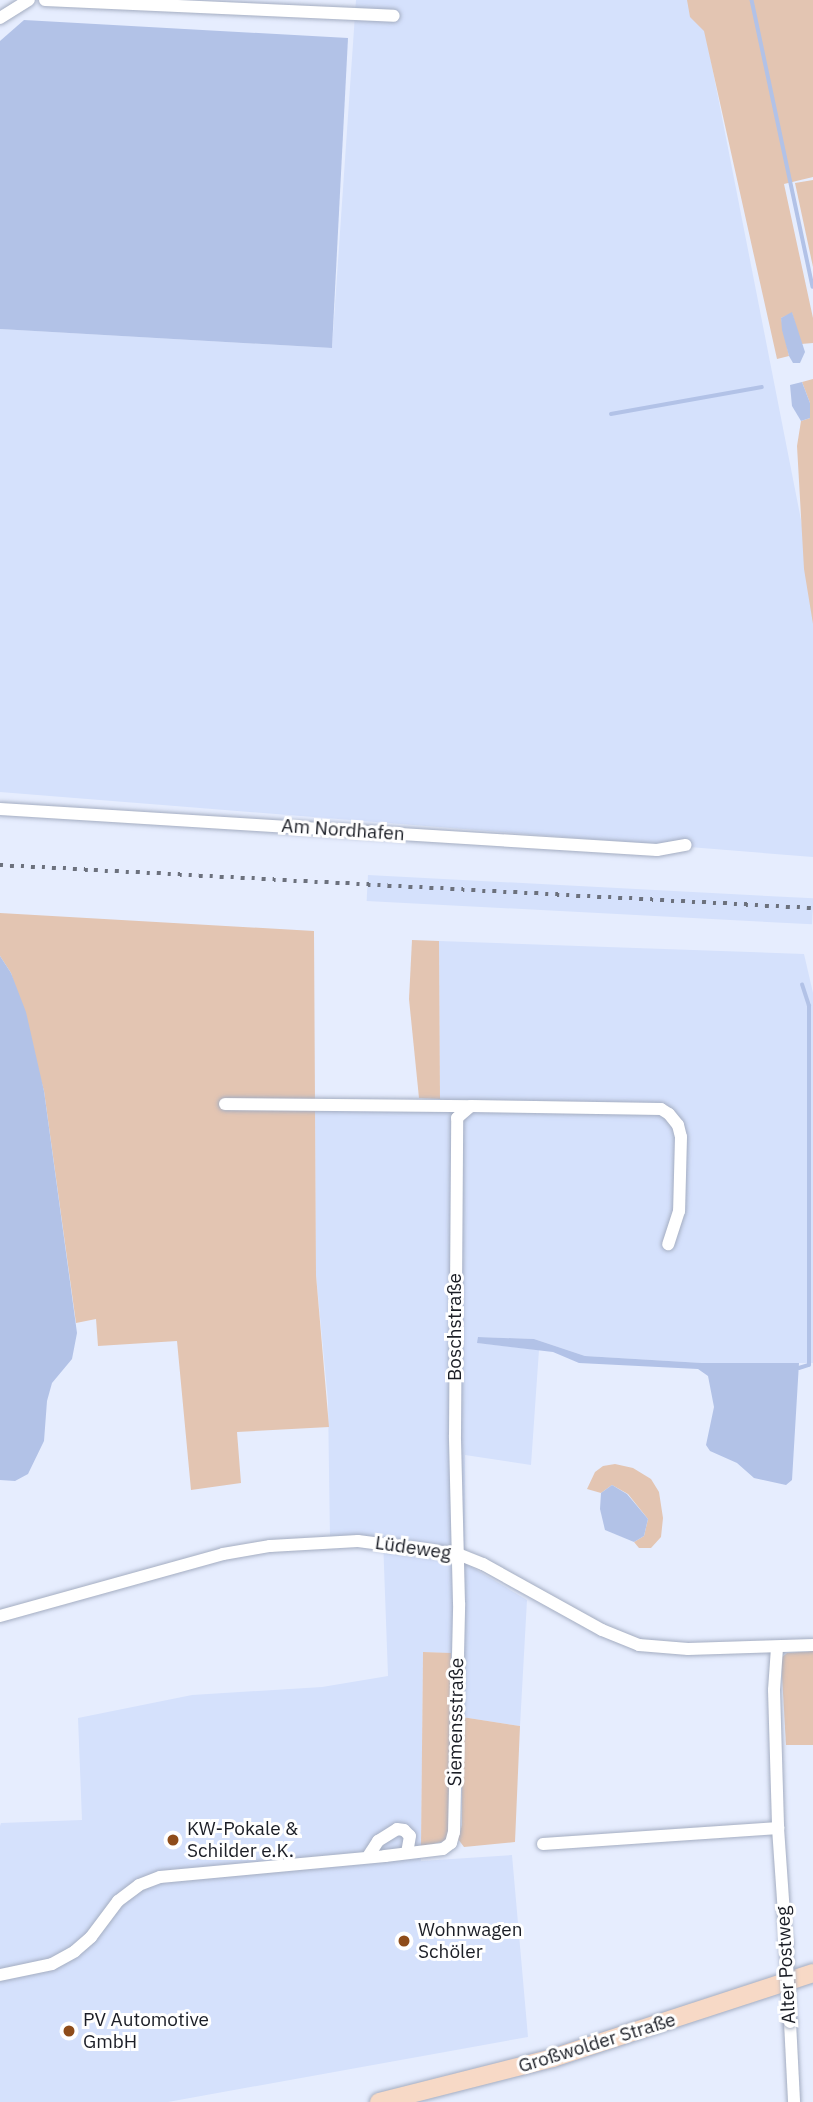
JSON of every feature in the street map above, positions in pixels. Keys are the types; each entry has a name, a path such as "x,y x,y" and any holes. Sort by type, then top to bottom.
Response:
{"main road":[{"name":"Großwolder Straße","path":"379,2102 553,2058 813,1973"}],"street":[{"path":"0,18 29,0"},
{"path":"45,0 394,16"},
{"name":"Am Nordhafen","path":"0,809 657,850 686,845"},
{"path":"225,1104 661,1109 678,1125 681,1136 679,1211 668,1244"},
{"name":"Boschstraße","path":"458,1554 455,1435 457,1118 471,1106"},
{"name":"Lüdeweg","path":"0,1616 174,1566 270,1546 358,1541 458,1554 483,1564 602,1630 639,1645 688,1649 813,1645"},
{"name":"Siemensstraße","path":"0,1975 52,1964 75,1951 91,1937 118,1901 139,1885 160,1877 443,1849 451,1843 454,1832 458,1554"},
{"name":"Alter Postweg","path":"777,1648 774,1690 778,1828 794,2102"},
{"path":"542,1844 778,1828"},
{"path":"369,1856 378,1841 397,1829 410,1836 407,1853"}],"shaded area":[{"path":"356,0 699,0 813,581 813,857 0,792 0,329 332,348"},
{"path":"687,0 813,0 813,177 784,184 813,318 813,343 801,344 792,313 781,318 789,356 777,359 704,31 690,17"},
{"path":"24,20 348,38 332,348 0,329 0,41"},
{"path":"813,180 813,267 795,183"},
{"path":"792,312 805,352 800,363 793,363 789,356 782,330 781,318"},
{"path":"813,379 813,624 804,569 797,446 801,421 810,418 810,403 802,382"},
{"path":"802,382 810,403 810,418 801,421 792,406 790,385"},
{"path":"368,875 813,898 812,924 367,901"},
{"path":"0,913 314,931 316,1275 329,1427 237,1432 241,1483 191,1490 177,1341 98,1346 96,1319 76,1323 44,1091 11,973 0,956"},
{"path":"412,940 439,941 440,1099 419,1098 409,999"},
{"path":"439,941 804,954 813,993 813,1363 702,1363 585,1356 534,1339 478,1337 478,1343 539,1350 531,1465 465,1455 465,1563 527,1600 520,1726 462,1717 465,1654 423,1652 421,1861 512,1855 528,2037 168,2102 0,2102 0,1826 1,1823 82,1820 78,1718 192,1695 322,1687 388,1676 383,1539 330,1539 328,1401 316,1275 315,1099 440,1099"},
{"path":"0,956 11,973 26,1012 44,1091 77,1333 72,1359 52,1383 47,1401 44,1441 28,1474 15,1481 0,1480"},
{"path":"478,1337 534,1339 585,1356 702,1363 799,1363 792,1480 786,1485 754,1478 737,1463 710,1451 706,1445 714,1407 708,1376 698,1369 579,1363 553,1352 477,1343"},
{"path":"615,1464 633,1468 651,1479 659,1492 663,1518 661,1537 651,1548 639,1548 634,1542 644,1536 648,1519 628,1494 612,1485 601,1493 587,1489 595,1472 603,1466"},
{"path":"612,1485 627,1494 648,1519 644,1536 634,1542 605,1530 600,1509 601,1493"},
{"path":"813,1651 813,1745 786,1745 781,1658 787,1653"},
{"path":"423,1652 451,1653 451,1817 450,1834 445,1841 421,1847"},
{"path":"462,1717 520,1726 515,1842 464,1847 458,1839 462,1825"}],"waterway":[{"path":"752,0 813,287"},
{"path":"611,414 762,387"},
{"path":"799,1368 809,1365 809,1006 802,985"}],"railway":[{"path":"0,865 813,908"}],"place":[{"name":"KW-Pokale & Schilder e.K.","path":"173,1840"},
{"name":"Wohnwagen Schöler","path":"404,1941"},
{"name":"PV Automotive GmbH","path":"69,2031"}]}
